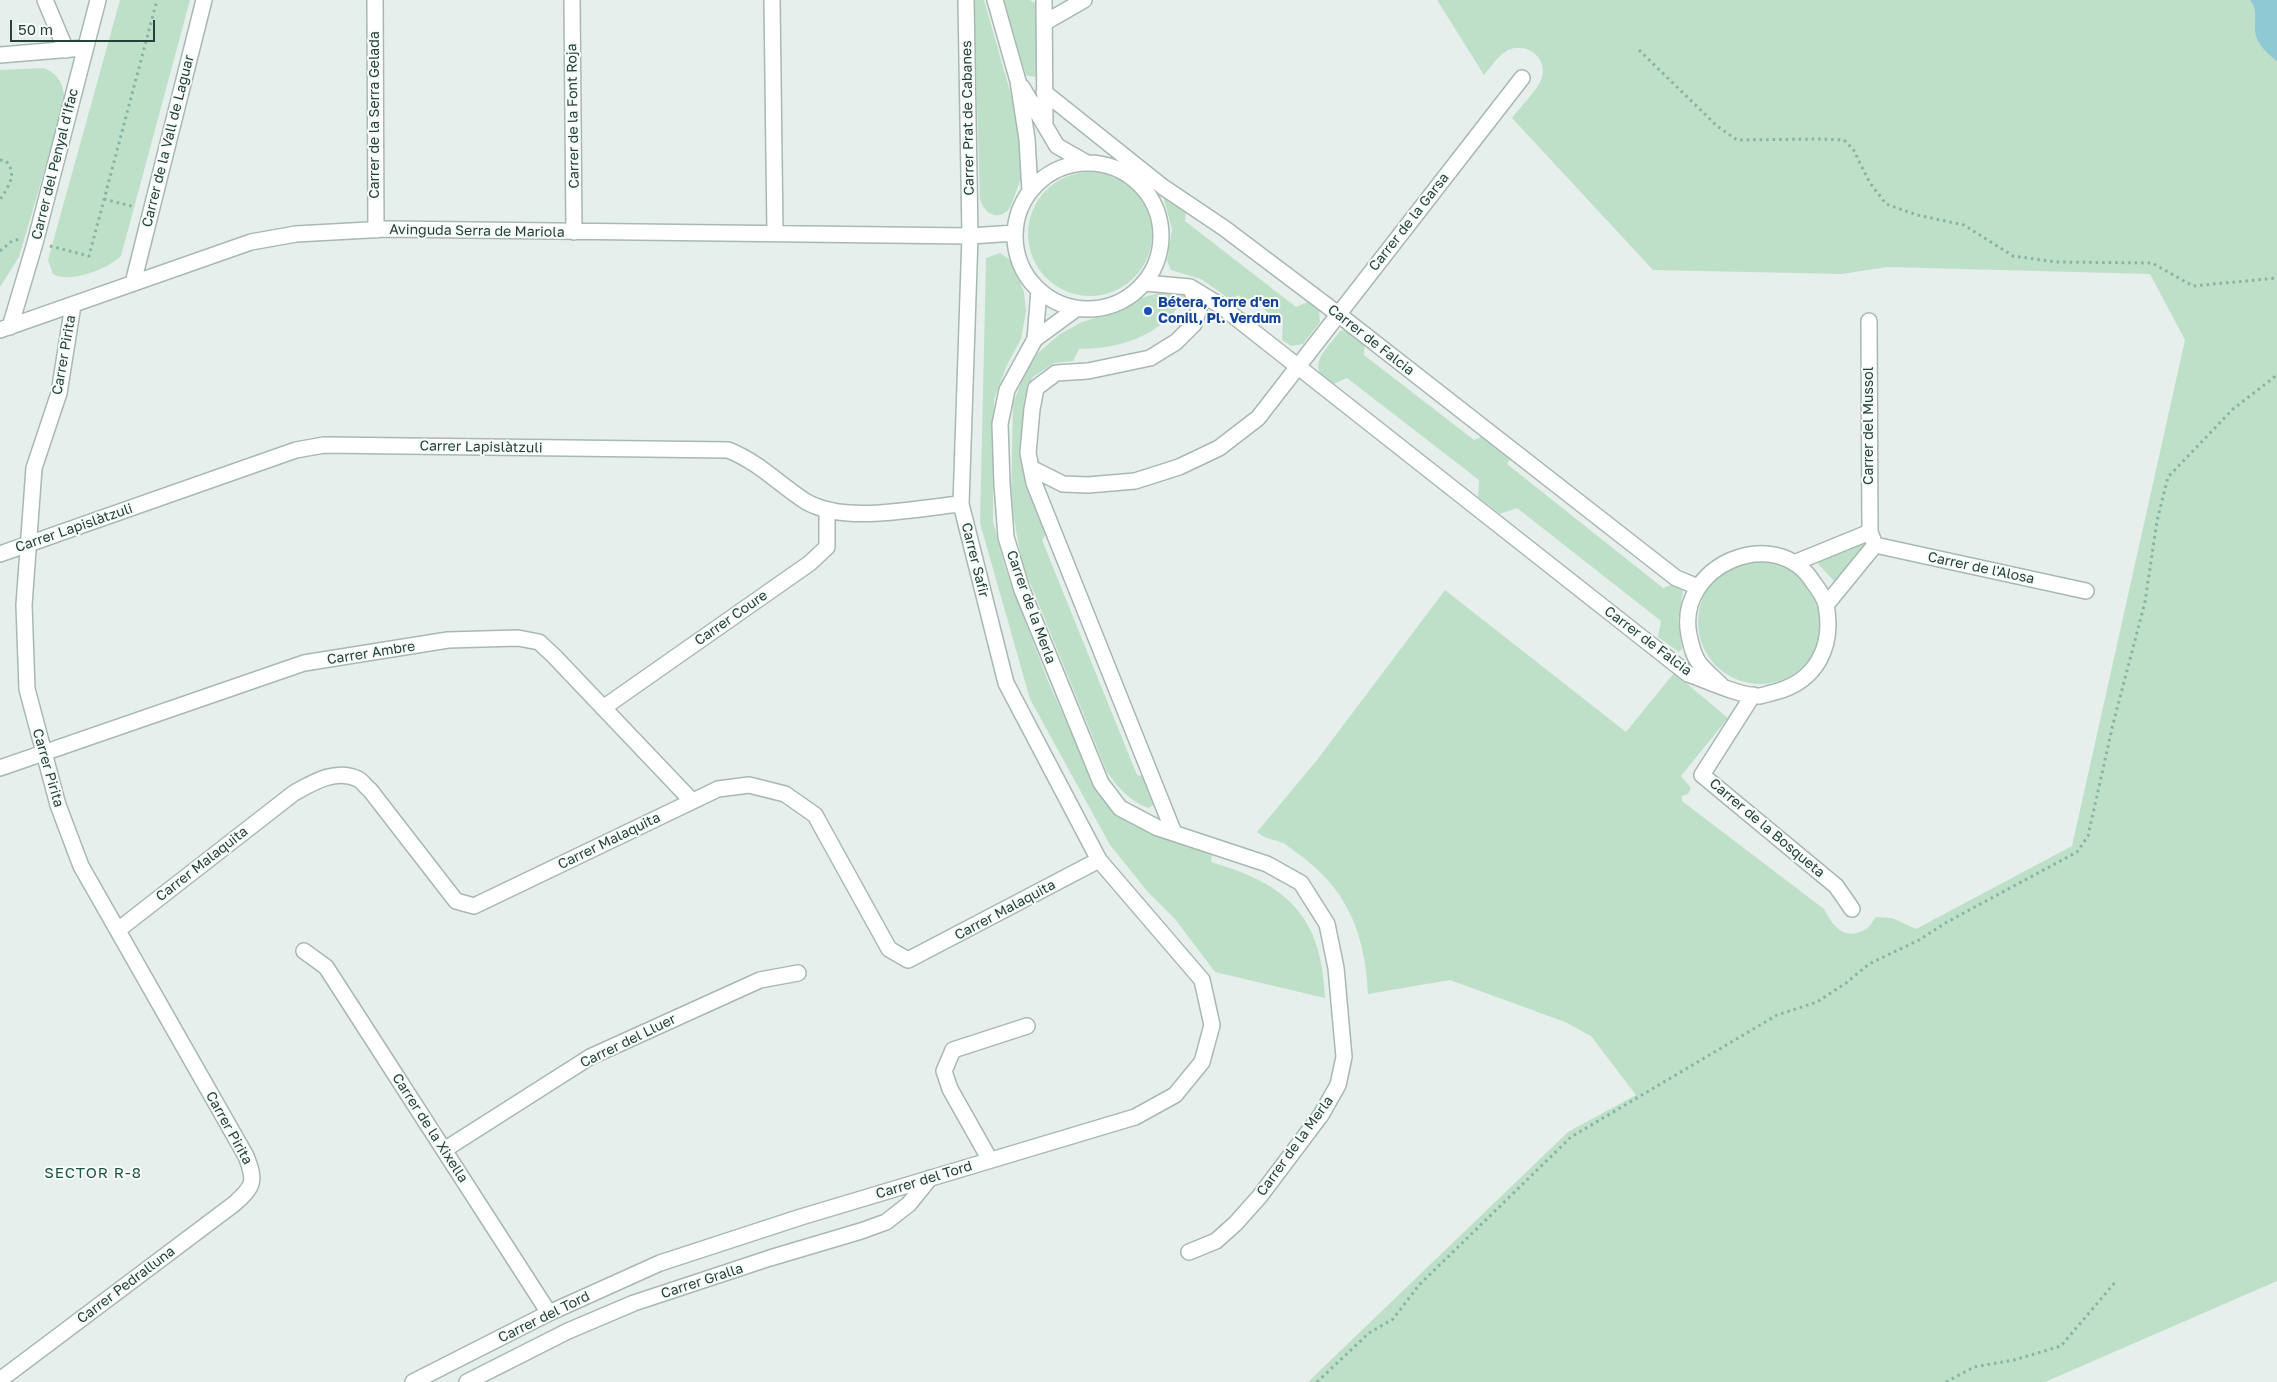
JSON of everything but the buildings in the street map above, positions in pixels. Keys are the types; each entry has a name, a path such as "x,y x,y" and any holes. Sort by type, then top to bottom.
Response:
{"street":[{"path":"45,0 66,50"},
{"name":"Carrer del Penyal d'Ifac","path":"5,329 35,243 84,48 98,0"},
{"name":"Carrer de la Vall de Laguar","path":"133,283 204,0"},
{"name":"Carrer de la Serra Gelada","path":"375,0 376,230"},
{"name":"Carrer de la Font Roja","path":"572,0 574,232"},
{"path":"772,0 775,233"},
{"name":"Carrer Prat de Cabanes","path":"966,0 970,236"},
{"path":"995,0 1018,81 1027,139 1030,192"},
{"path":"1044,0 1045,125"},
{"path":"1044,23 1084,0"},
{"path":"0,55 84,48"},
{"name":"Carrer de la Garsa","path":"1031,468 1063,484 1088,485 1135,481 1179,467 1219,448 1258,418 1522,78"},
{"path":"1018,81 1057,146 1087,163 1111,167 1132,178 1148,194 1158,216 1161,239 1156,263 1145,283 1131,296 1114,305 1095,309 1076,309 1056,302 1039,290 1026,274 1020,261 1015,233 1019,212 1030,192 1046,176 1066,167 1087,163"},
{"name":"Carrer de Falcia","path":"1044,92 1163,186 1224,228 1338,314 1676,578 1698,587"},
{"name":"Avinguda Serra de Mariola","path":"5,329 251,242 296,234 376,230 970,236 1015,233"},
{"name":"Carrer Safir","path":"970,236 961,504 1006,683 1099,860"},
{"name":"Carrer de Falcia","path":"1145,283 1190,287 1221,306 1688,674 1721,685"},
{"path":"1174,833 1034,483 1028,453 1032,408 1036,388 1056,373 1088,371 1150,358 1176,342 1194,324 1200,309 1190,287"},
{"name":"Carrer de la Merla","path":"1039,290 1035,339 1007,390 1000,424 1006,537 1022,590 1101,783 1120,808 1158,828 1268,864 1300,882 1327,924 1336,968 1344,1057 1338,1085 1321,1115 1260,1196 1236,1223 1216,1241 1189,1252"},
{"name":"Carrer Pirita","path":"73,305 59,394 34,468 24,605 27,689 58,805 82,866 246,1156 253,1173 251,1188"},
{"name":"Carrer de la Merla","path":"1035,339 1076,309"},
{"name":"Carrer del Mussol","path":"1869,321 1873,538"},
{"name":"Carrer Lapislàtzuli","path":"0,554 296,450 324,445 728,450 745,457 806,501 828,511 856,514 961,504"},
{"name":"Carrer Coure","path":"603,708 810,563 828,547 828,511"},
{"path":"1794,563 1873,538"},
{"path":"1826,605 1873,538"},
{"name":"Carrer de l'Alosa","path":"1873,538 2086,591"},
{"path":"1760,554 1778,556 1794,563 1809,575 1825,600 1829,621 1826,648 1815,667 1791,688 1761,696 1738,693 1721,685 1698,663 1692,649 1688,628 1690,606 1698,587 1706,576 1721,564 1739,556 1760,554"},
{"name":"Carrer Ambre","path":"0,768 304,663 448,640 518,638 539,642 692,801"},
{"name":"Carrer de la Bosqueta","path":"1753,695 1702,775 1836,886 1852,909"},
{"name":"Carrer Malaquita","path":"118,930 294,793 319,779 338,775 358,779 370,790 456,900 474,906 718,789 749,785 785,794 815,815 890,949 908,960 1099,860"},
{"name":"Carrer del Tord","path":"413,1382 549,1313 660,1263 930,1178 1135,1117 1175,1095 1202,1062 1212,1025 1202,980 1099,860"},
{"name":"Carrer de la Xixella","path":"304,951 326,967 549,1313"},
{"name":"Carrer del Lluer","path":"444,1150 590,1057 760,980 798,973"},
{"path":"990,1160 950,1089 944,1071 953,1050 1027,1026"},
{"name":"Carrer Gralla","path":"467,1382 568,1331 634,1303 770,1258 861,1232 886,1222 909,1204 930,1178"},
{"name":"Carrer Pedralluna","path":"0,1380 234,1204 251,1188"}],"path":[{"path":"35,243 89,256 157,0"},
{"path":"1639,50 1717,126 1737,140 1844,140 1853,149 1870,183 1886,204 1917,215 1964,225 2013,256 2056,262 2152,263 2193,286 2277,278"},
{"path":"0,160 6,161 11,167 13,174 9,186 0,200"},
{"path":"104,199 135,207"},
{"path":"1946,1382 1974,1367 2014,1360 2061,1346 2117,1280"}],"green space":[{"path":"120,0 190,0 121,256 107,266 88,274 60,277 53,274 48,260"},
{"path":"974,0 984,0 1024,140 1024,171 1010,208 1001,215 988,212 980,199"},
{"path":"1004,0 1030,0 1040,6 1037,75 1034,77 1026,75"},
{"path":"1437,0 2277,0 2277,1281 2045,1382 1308,1382 1568,1132 1636,1095 1591,1036 1565,1022 1450,980 1368,994 1363,952 1358,933 1341,898 1315,867 1282,842 1263,837 1257,832 1317,760 1445,590 1626,732 1674,673 1728,718 1681,776 1691,788 1688,794 1682,796 1682,801 1824,909 1835,926 1845,933 1858,933 1868,928 1876,917 1892,918 1916,929 2072,846 2185,340 2150,274 1887,267 1842,274 1653,270 1512,118 1540,82 1543,69 1537,56 1526,49 1512,49 1499,57 1484,75"},
{"path":"43,68 53,73 59,80 65,100 19,257 0,287 0,70"},
{"path":"1090,172 1114,177 1134,190 1147,210 1152,234 1147,258 1134,278 1114,291 1090,296 1066,291 1046,278 1033,258 1028,234 1033,210 1046,190 1066,177"},
{"path":"1163,196 1187,205 1185,221 1296,307 1310,301 1319,309 1320,322 1303,344 1291,346 1282,340 1283,324 1251,299 1244,300 1238,295 1231,300 1201,279 1171,270 1167,261 1172,229"},
{"path":"1000,253 1010,260 1013,265 1024,292 1026,311 1021,339 1006,367 994,400 993,521 1005,567 1048,681 1094,784 1103,799 1114,811 1212,853 1211,862 1260,881 1280,893 1295,908 1308,925 1317,945 1325,998 1215,972 1175,919 1148,892 1110,845 1030,699 980,523 986,258"},
{"path":"1166,291 1185,293 1192,309 1179,305 1159,326 1135,339 1107,347 1079,349 1073,361 1054,363 1033,377 1028,385 1024,409 1024,444 1050,528 1042,540 1137,775 1153,778 1159,802 1148,808 1136,802 1125,793 1107,772 1022,563 1011,503 1013,404 1026,370 1038,353 1060,334 1082,322 1118,311 1141,298"},
{"path":"1349,329 1365,339 1364,355 1474,440 1489,434 1514,454 1507,464 1663,588 1679,582 1683,591 1678,620 1682,649 1679,652 1658,637 1661,621 1517,508 1500,514 1478,497 1479,480 1347,378 1333,384 1324,378 1319,371 1320,359 1340,331"},
{"path":"1869,540 1837,580 1834,581 1819,565 1817,560"},
{"path":"1760,560 1784,565 1804,578 1817,598 1822,622 1817,646 1804,666 1784,679 1760,684 1736,679 1716,666 1703,646 1698,622 1703,598 1716,578 1736,565"}],"water":[{"path":"2250,0 2277,0 2277,61 2257,40 2254,8"}],"place":[{"name":"Bétera, Torre d'en Conill, Pl. Verdum","path":"1148,311"}],"district":[{"name":"SECTOR R-8","path":"93,1173"}]}
